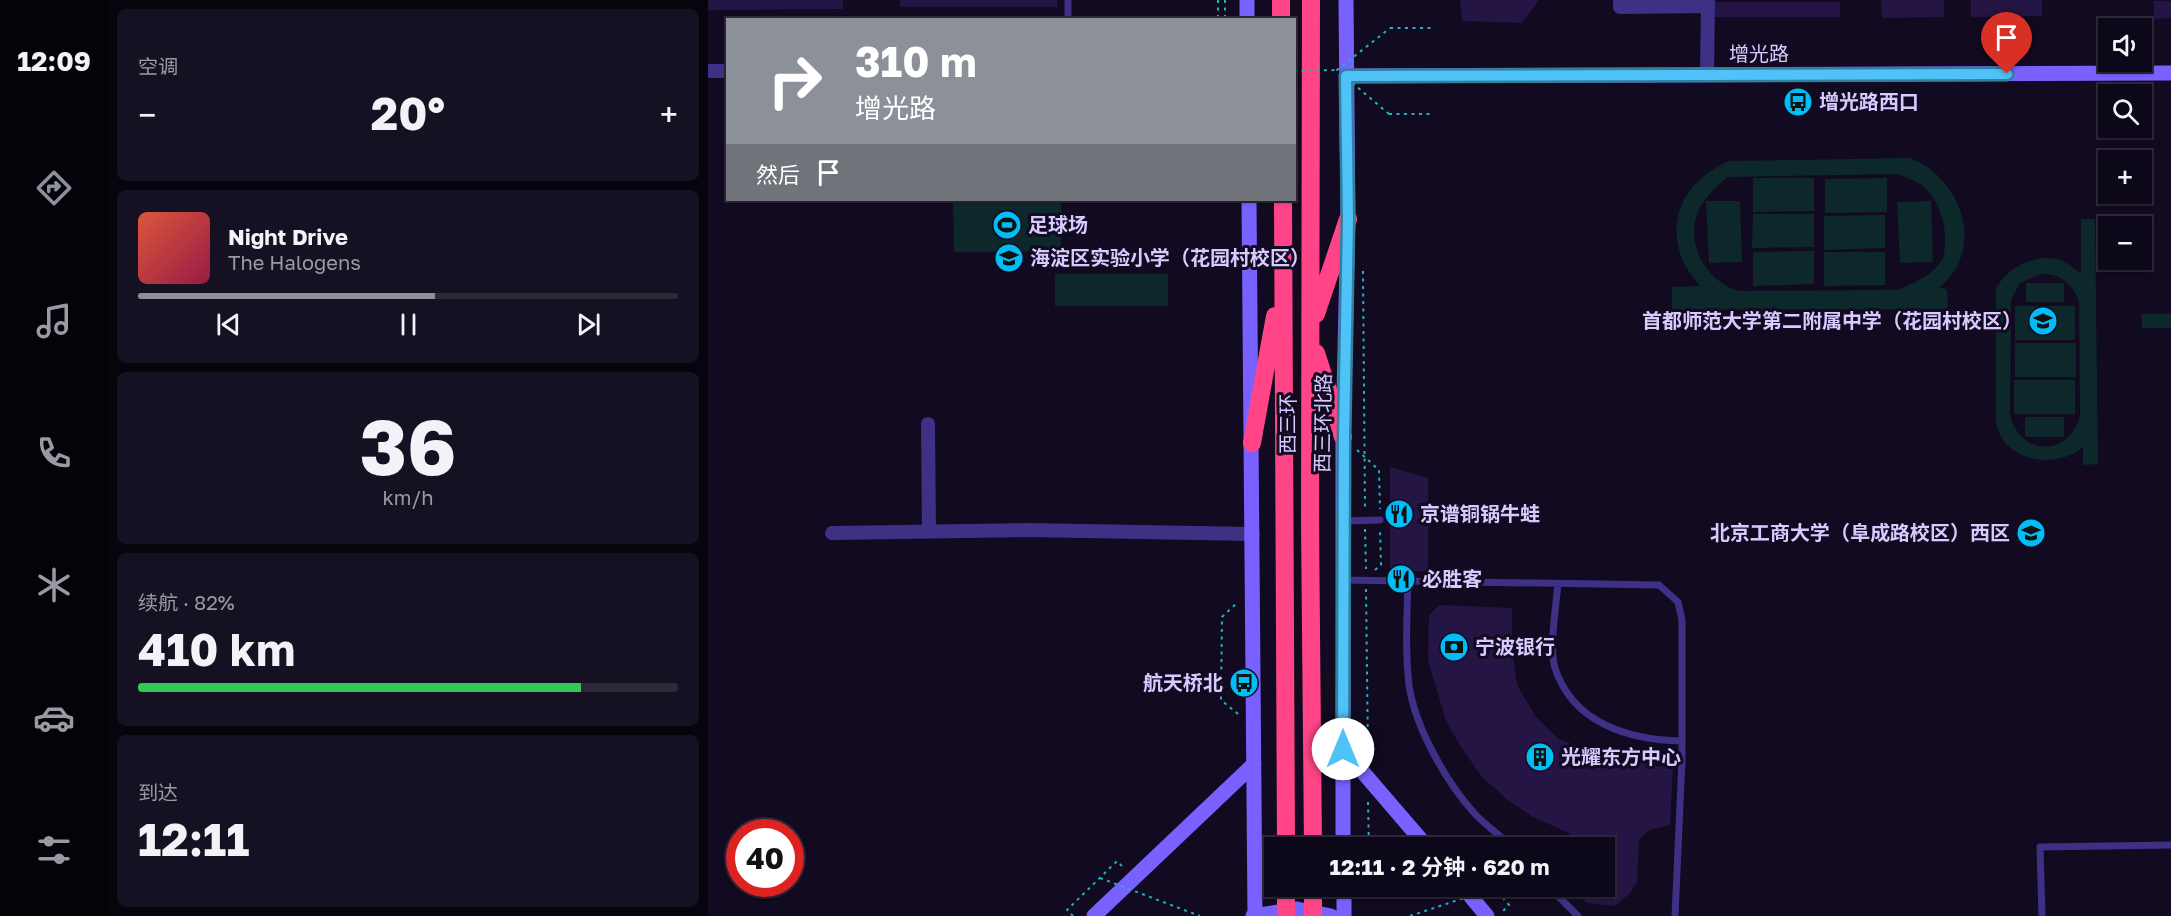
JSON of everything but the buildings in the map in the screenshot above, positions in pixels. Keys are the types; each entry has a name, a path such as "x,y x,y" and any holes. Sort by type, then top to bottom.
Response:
{"highway":[{"path":"1281,0 1281,18"},
{"name":"西三环","path":"1311,0 1312,837"},
{"name":"西三环","path":"1283,201 1286,837"},
{"path":"1344,437 1311,332 1348,219"},
{"path":"1252,443 1284,270"},
{"path":"1286,897 1286,916"},
{"path":"1313,897 1313,916"}],"street":[{"path":"1247,0 1247,18"},
{"name":"西三环北路","path":"1343,837 1343,521 1348,219 1342,73 1346,0"},
{"path":"1620,0 1620,7 1708,3 1707,75"},
{"path":"708,70 726,71"},
{"name":"增光路","path":"1342,73 1707,75 2171,73"},
{"path":"1249,201 1254,916 1297,909 1331,916"},
{"path":"928,424 929,532"},
{"path":"832,533 1027,530 1253,534"},
{"path":"1343,749 1419,837"},
{"path":"1094,916 1254,764"},
{"path":"1344,897 1344,916"},
{"path":"1471,897 1487,916"}],"lane":[{"path":"1068,0 1068,18"},
{"path":"1343,521 1380,520"},
{"path":"1343,580 1659,585 1678,602 1682,620 1682,741 1675,916"},
{"path":"1408,580 1406,640 1410,687 1423,730 1441,770 1475,814 1500,837"},
{"path":"1558,584 1553,637 1554,667 1568,695 1593,720 1628,735 1654,740 1682,741"},
{"path":"2042,916 2040,847 2171,845"},
{"path":"1559,897 1578,916"}],"path":[{"path":"1218,0 1218,18"},
{"path":"1225,0 1225,18"},
{"path":"1342,73 1390,28 1432,28"},
{"path":"1296,71 1342,73 1389,114 1432,114"},
{"path":"1363,268 1369,837"},
{"path":"1253,588 1222,617 1221,700 1254,728"},
{"path":"1073,916 1067,910 1117,861"},
{"path":"1100,878 1200,916"},
{"path":"1410,916 1464,897"},
{"path":"1497,916 1509,905 1502,897"}],"green space":[{"path":"1910,158 1928,168 1944,182 1955,198 1962,216 1964,235 1962,254 1953,272 1939,288 1947,289 1948,309 1672,310 1672,287 1700,286 1682,259 1677,243 1679,213 1684,200 1702,177 1729,161","holes":["1897,174 1923,186 1931,195 1943,221 1945,244 1943,258 1935,269 1898,290 1739,291 1726,286 1713,276 1700,258 1694,236 1697,214 1707,197 1727,177"]},
{"path":"1753,178 1814,178 1814,211 1753,212"},
{"path":"1887,178 1887,212 1825,213 1825,179"},
{"name":"足球场","path":"953,201 1061,201 1061,251 954,252"},
{"path":"1706,201 1740,201 1742,262 1709,263"},
{"path":"1931,201 1933,262 1900,263 1897,202"},
{"path":"1753,214 1814,214 1814,247 1752,248"},
{"path":"1885,215 1885,248 1824,250 1824,216"},
{"path":"2081,219 2095,219 2098,464 2083,465 2083,447 2058,459 2044,460 2018,453 2000,435 1996,421 1996,288 2014,269 2039,259 2061,260 2081,274","holes":["2040,274 2054,275 2070,285 2079,303 2080,415 2075,429 2067,439 2057,445 2045,446 2034,445 2024,439 2016,429 2010,415 2011,300 2020,283"]},
{"path":"1814,251 1814,284 1753,286 1753,252"},
{"path":"1824,252 1885,252 1885,285 1824,286"},
{"path":"1055,274 1168,274 1168,306 1055,306"},
{"path":"2026,283 2064,283 2064,302 2026,302"},
{"path":"2015,306 2075,306 2075,340 2015,340"},
{"path":"2141,314 2171,314 2171,328 2142,328"},
{"path":"2015,343 2076,343 2076,377 2015,377"},
{"path":"2014,380 2075,380 2075,414 2014,414"},
{"path":"2025,417 2064,417 2064,437 2025,437"}],"place":[{"name":"增光路西口","path":"1798,102"},
{"name":"足球场","path":"1007,225"},
{"name":"海淀区实验小学（花园村校区）","path":"1009,258"},
{"name":"首都师范大学第二附属中学（花园村校区）","path":"2043,321"},
{"name":"京谱铜锅牛蛙","path":"1399,514"},
{"name":"北京工商大学（阜成路校区）西区","path":"2031,533"},
{"name":"必胜客","path":"1401,579"},
{"name":"宁波银行","path":"1454,647"},
{"name":"航天桥北","path":"1244,683"},
{"name":"光耀东方中心","path":"1540,757"}],"route":[{"path":"1343,749 1344,437 1348,219 1346,76 2007,74"}]}
